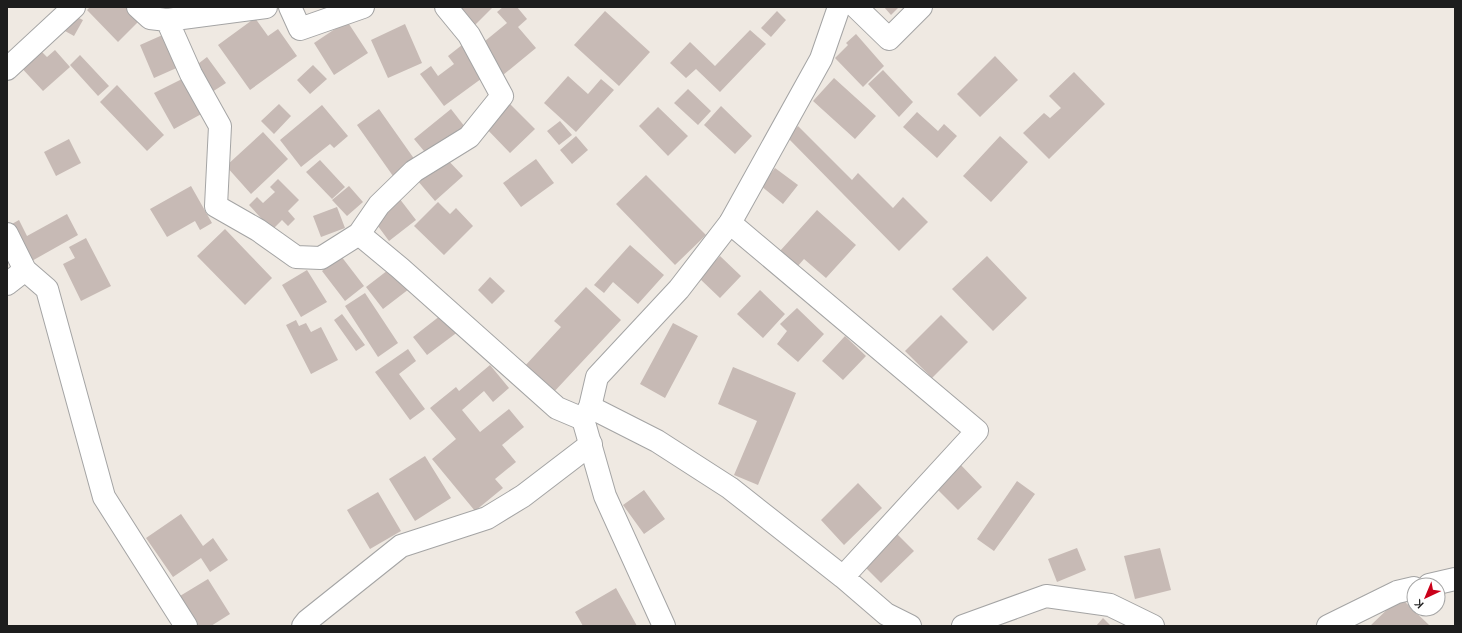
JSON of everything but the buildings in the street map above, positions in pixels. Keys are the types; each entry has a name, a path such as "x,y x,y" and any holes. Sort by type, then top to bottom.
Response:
{"street":[{"path":"7,69 74,7"},
{"path":"138,7 150,18 167,20 266,7"},
{"path":"290,7 300,29 363,7"},
{"path":"167,20 191,74 220,126 216,206 258,230 296,257 321,258 359,234 379,205 389,195 414,171 468,136 502,96 469,35 446,7"},
{"path":"664,626 605,496 591,444 586,413 597,377 679,289 730,223 821,59 839,7"},
{"path":"856,7 889,39 921,7"},
{"path":"730,223 976,431 843,577"},
{"path":"7,234 25,270 47,289 104,497 186,626"},
{"path":"359,234 400,268 557,408 586,413 658,441 730,488 843,577 886,614 910,626"},
{"path":"7,284 25,270"},
{"path":"303,626 307,621 401,546 487,518 524,496 591,444"},
{"path":"1328,626 1397,592 1406,590"},
{"path":"963,626 1046,596 1110,605 1153,626"}]}
